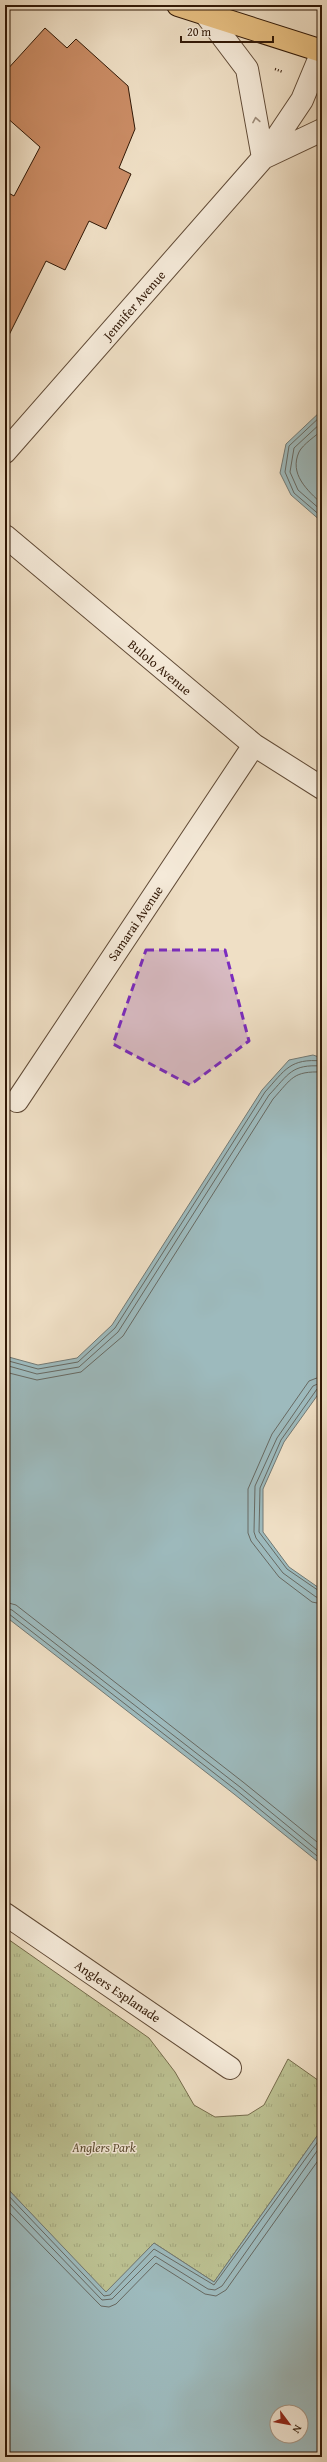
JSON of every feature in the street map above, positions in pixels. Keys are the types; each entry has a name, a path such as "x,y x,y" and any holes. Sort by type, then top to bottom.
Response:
{"main road":[{"path":"178,5 207,16 322,51"}],"street":[{"path":"207,16 247,69 262,158"},
{"name":"Jennifer Avenue","path":"5,452 262,158 302,100 322,51"},
{"name":"Jennifer Avenue","path":"262,158 322,130"},
{"name":"Bulolo Avenue","path":"5,536 254,746 322,788"},
{"name":"Samarai Avenue","path":"17,1100 254,746"},
{"name":"Anglers Esplanade","path":"5,1914 230,2068"}],"highlighted area":[{"path":"146,950 225,950 249,1041 190,1085 113,1044"}],"green space":[{"name":"Anglers Park","path":"5,1937 149,2038 175,2072 194,2105 215,2117 248,2115 264,2105 288,2059 322,2083 322,2129 214,2282 154,2243 106,2293 5,2186"}],"water":[{"path":"322,410 322,522 291,495 280,473 286,444"},
{"path":"313,1055 322,1058 322,1389 284,1442 263,1489 263,1532 289,1567 322,1590 322,1865 234,1794 5,1616 5,1356 38,1365 77,1358 112,1325 262,1090 289,1060"},
{"path":"322,2129 322,2457 5,2457 5,2186 106,2292 154,2243 214,2282"}],"building":[{"path":"45,28 67,48 76,39 128,86 135,129 119,168 131,174 106,229 89,221 65,270 46,261 5,343 5,191 14,196 40,147 5,116 5,72"}]}
